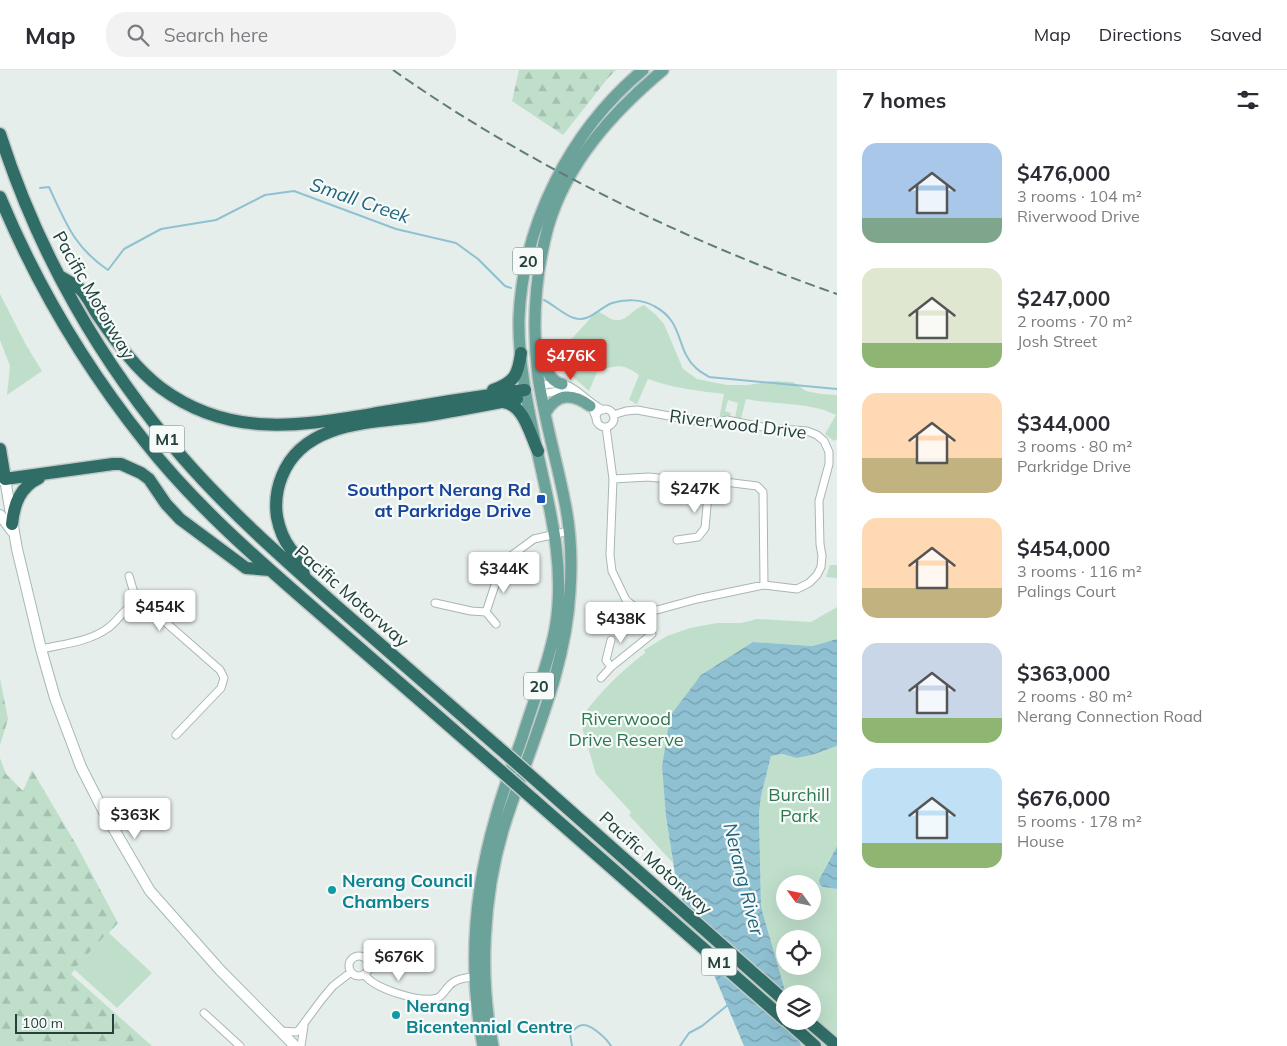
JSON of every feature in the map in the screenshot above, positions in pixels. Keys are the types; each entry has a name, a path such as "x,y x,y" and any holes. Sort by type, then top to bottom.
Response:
{"highway":[{"name":"Pacific Motorway","path":"0,134 30,215 59,276 112,365 158,429 183,458 234,512 305,578 776,993"},
{"name":"Pacific Motorway","path":"0,197 28,260 58,316 113,401 146,444 188,492 270,570 776,1011"},
{"path":"59,276 80,289 117,342 147,376 180,400 221,418 264,425 304,424 477,396 526,393"},
{"path":"477,396 502,387 512,380 518,371 521,352"},
{"path":"305,578 299,560 289,547 280,527 276,507 278,488 284,470 304,446 323,434 345,427 503,402 526,393"},
{"path":"503,402 511,404 519,411 538,451"},
{"path":"1,459 3,482"},
{"path":"3,482 51,473 121,464 132,468 149,479 166,504 190,526 246,568 270,570"},
{"path":"12,524 14,508 19,496 27,485 51,473"},
{"path":"3,482 38,478"},
{"name":"Pacific Motorway","path":"797,1030 815,1046"},
{"path":"818,1030 836,1046"}],"main road":[{"name":"20","path":"483,1046 474,977 476,917 486,856 496,813 548,658 556,628 560,570 555,534 526,393 519,318 524,278 534,234 546,201 559,175 578,142 614,97 643,70"},
{"name":"20","path":"493,1046 489,1027 486,975 488,906 503,832 561,653 570,592 571,554 569,531 541,390 535,345 537,280 553,213 567,182 585,152 601,130 624,105 663,70"},
{"path":"535,320 546,366 554,380 562,384"},
{"path":"526,393 541,390"},
{"path":"546,412 554,401 563,397 580,400 590,406"},
{"path":"3,482 41,649 55,698 81,767 105,814 150,890 220,970 295,1046"},
{"path":"0,515 10,527 15,539"}],"street":[{"path":"541,390 552,384 562,384 578,390 595,405 603,410 609,410 613,415 613,422 606,427"},
{"path":"541,390 567,392 580,397 590,406 600,425 606,427"},
{"path":"597,420 597,415 603,410"},
{"name":"Riverwood Drive","path":"613,415 634,410 696,421 719,422 727,420 768,428 807,431 817,435 824,441 829,452 829,464 819,501 821,568 809,583 797,588 764,585 697,599 657,610 643,610"},
{"path":"601,678 611,667 652,634 643,610 636,608 626,600 612,571 610,555 613,480 606,427"},
{"path":"613,480 649,477 709,484 717,481 757,486 763,492 764,585"},
{"path":"677,540 698,537 705,528 709,484"},
{"path":"486,612 500,570 508,558 534,539 569,531"},
{"path":"129,576 137,603"},
{"path":"41,649 97,636 113,624 133,604 141,602 220,670 224,678 221,688 176,734"},
{"path":"434,603 471,611 486,612 496,624"},
{"path":"611,640 606,660 611,667"},
{"path":"363,956 369,965 368,970 364,974 355,975 351,972 349,965 352,958 363,956"},
{"path":"281,1031 297,1032 304,1026 333,986 351,972"},
{"path":"364,974 376,986 408,996 427,999 437,998 442,995 448,986 458,980 486,975"},
{"path":"204,1014 240,1046"},
{"path":"302,1046 304,1026"}],"green space":[{"path":"519,70 616,70 563,135 512,101"},
{"path":"0,294 26,345 42,371 7,395 10,366 0,340"},
{"path":"644,305 664,324 683,369 697,379 727,385 748,385 774,381 793,382 806,391 837,395 837,439 834,441 825,434 836,415 804,406 746,399 741,419 735,418 738,403 728,400 725,411 731,413 730,417 719,419 724,394 676,387 648,379 637,404 633,403 629,400 639,375 628,368 619,366 597,372 589,391 571,375 566,345 597,311 611,319 620,320"},
{"path":"830,565 837,565 837,578 826,577"},
{"name":"Riverwood Drive Reserve","path":"837,607 837,639 812,646 753,642 662,767 666,817 673,863 629,815 631,812 596,774 581,718 610,683 645,653 644,650 667,636 690,628 717,623 741,623 757,619 811,622"},
{"path":"0,678 8,719 0,745"},
{"name":"Burchill Park","path":"837,746 837,846 825,868 823,887 837,889 837,1046 801,1046 797,1030 821,1030 821,985 783,985 781,975 821,975 821,930 776,930 776,959 761,907 759,814 761,796 771,756 782,754 797,758"},
{"path":"0,758 6,774 23,791 32,770 77,846 118,923 71,974 152,1046 0,1046"},
{"path":"108,932 152,973 117,1008 74,969"}],"water":[{"name":"Nerang River","path":"837,639 837,746 797,758 782,754 771,756 761,796 759,814 761,907 776,959 776,975 781,975 783,985 776,985 776,1030 797,1030 801,1046 744,1046 677,887 666,817 662,767 670,716 701,675 753,642 812,646"},
{"path":"837,846 837,889 821,886 821,876"}],"waterway":[{"name":"Small Creek","path":"40,188 49,187 66,223 79,243 96,261 108,270 124,249 161,229 216,220 265,195 294,191 396,229 456,243 478,259 505,286 511,288"},
{"name":"Small Creek","path":"544,300 566,315 579,319 589,317 612,303 628,300 644,302 664,312 671,320 689,361 709,377 837,389"},
{"path":"680,1046 689,1033 702,1026 729,1004"},
{"path":"572,1046 570,1034 581,1025 594,1029 611,1046"}],"railway":[{"path":"393,70 497,137 551,168 608,197 722,250 837,294"}],"place":[{"name":"Southport Nerang Rd at Parkridge Drive","path":"541,499"},
{"name":"Nerang Council Chambers","path":"332,890"},
{"name":"Nerang Bicentennial Centre","path":"396,1015"}]}
